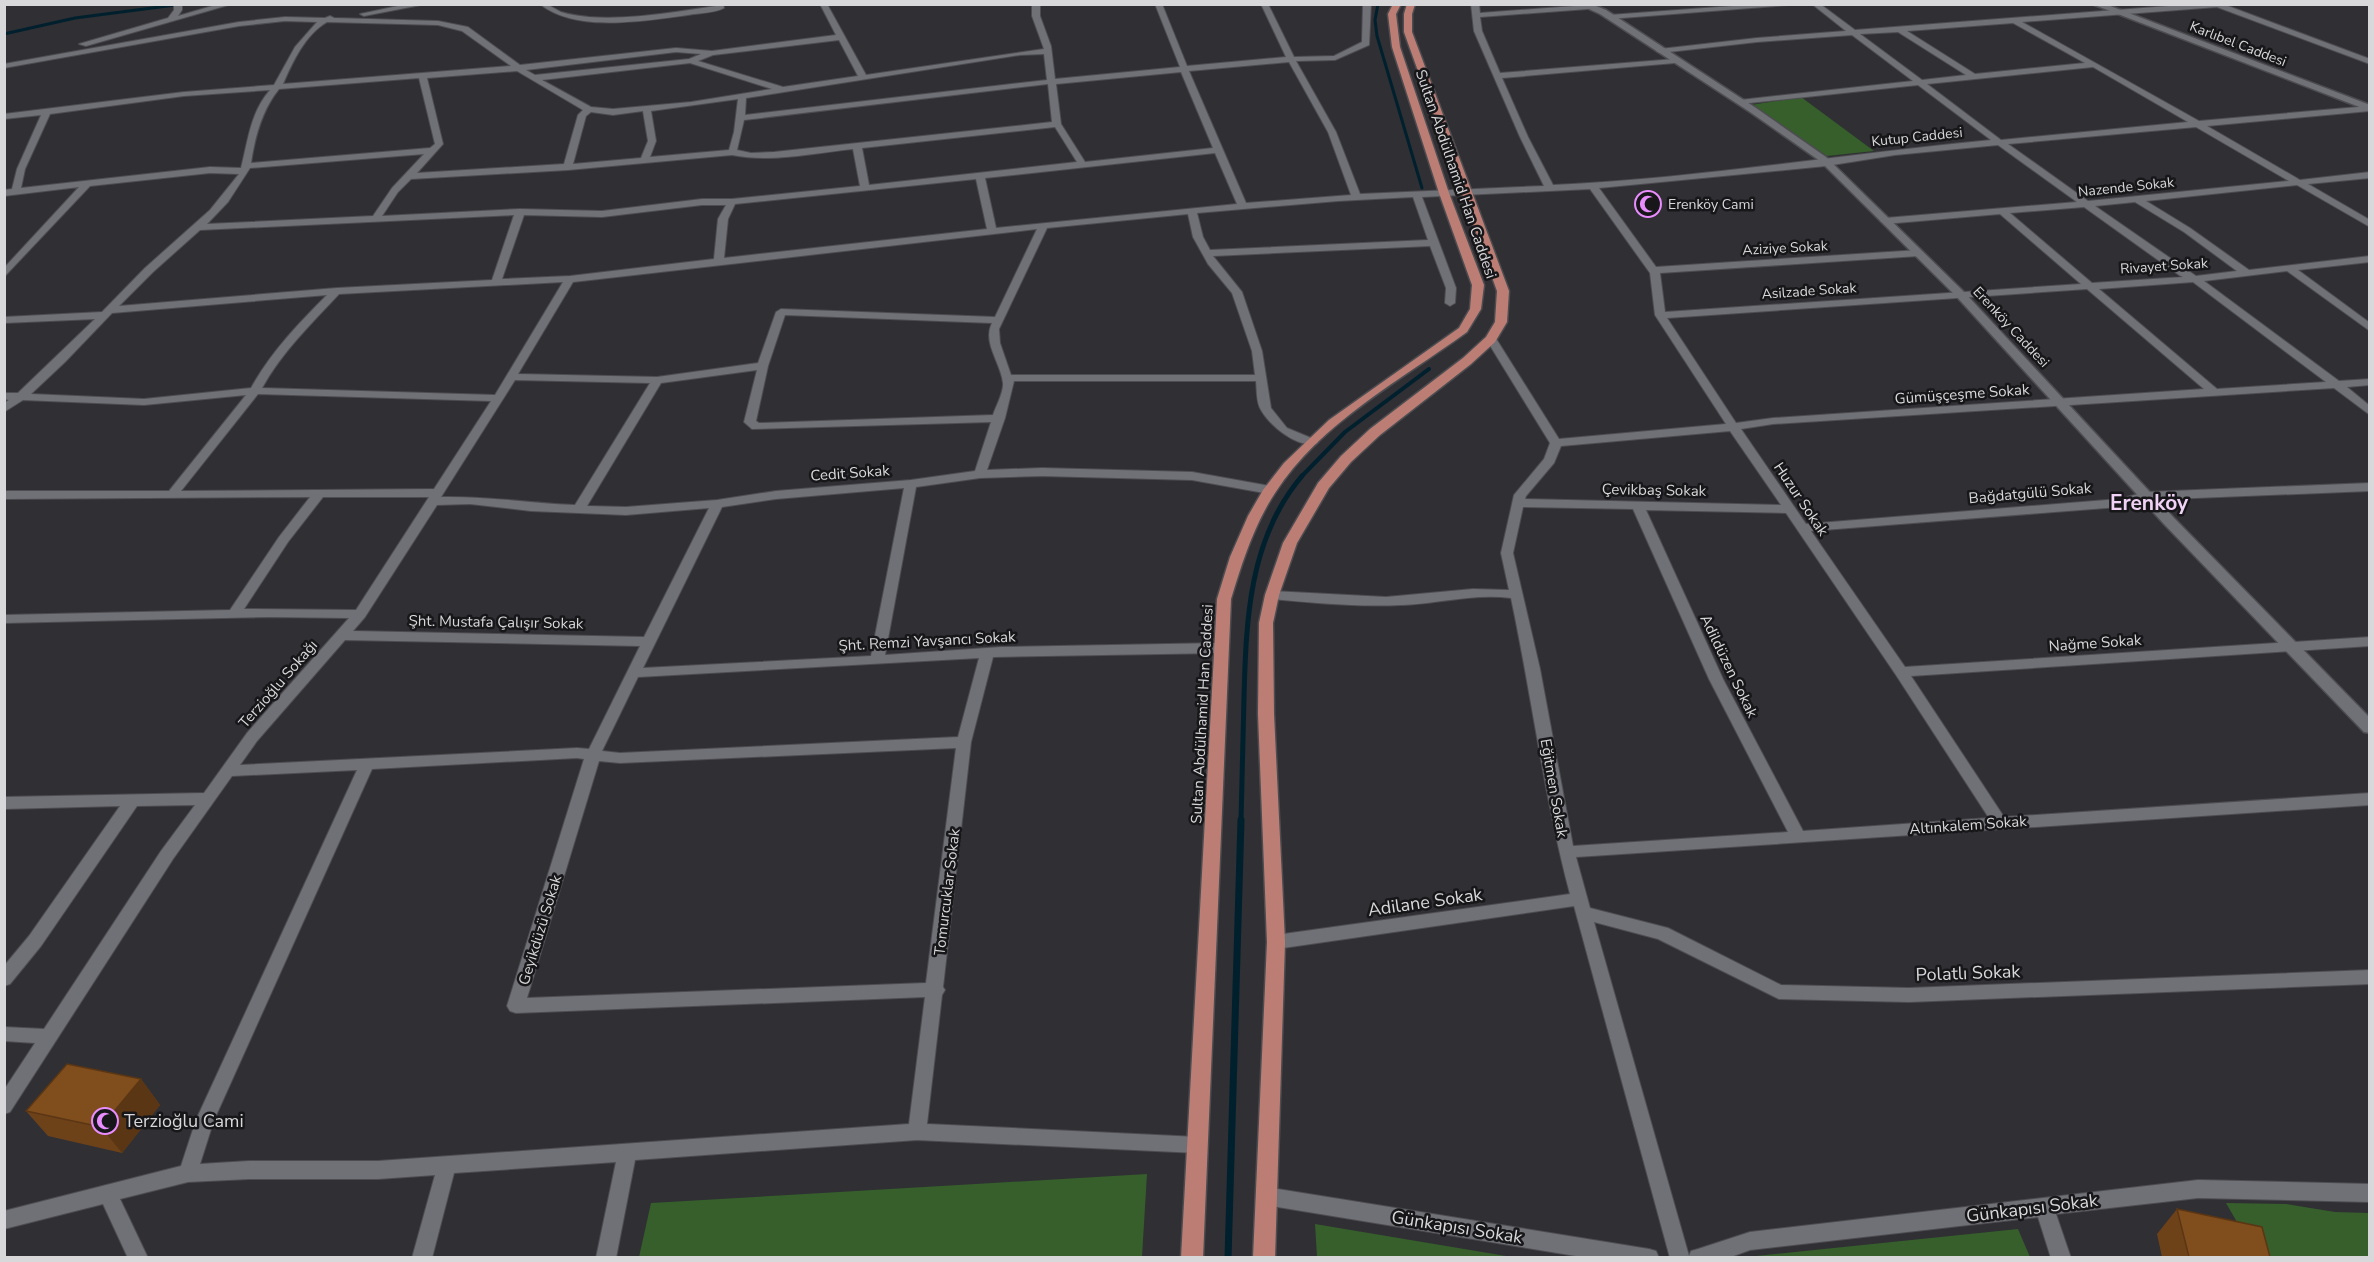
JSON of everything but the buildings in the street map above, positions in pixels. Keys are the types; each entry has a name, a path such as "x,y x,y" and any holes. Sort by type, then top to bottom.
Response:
{"main road":[{"name":"Sultan Abdülhamid Han Caddesi","path":"1194,1232 1221,648 1224,599 1234,566 1246,534 1270,490 1312,442 1377,391 1463,330 1475,313 1480,299 1478,285 1444,193 1396,47 1392,14 1397,4"},
{"name":"Sultan Abdülhamid Han Caddesi","path":"1265,1253 1276,942 1266,714 1266,623 1272,595 1290,543 1323,486 1346,459 1375,432 1459,368 1491,339 1501,322 1503,291 1408,32 1408,14 1411,4"},
{"path":"1183,1257 1194,1232"},
{"path":"1194,1232 1194,1257"}],"street":[{"path":"19,63 229,4"},
{"path":"543,4 550,11 566,17 586,20 720,8 719,4"},
{"path":"823,4 863,77"},
{"path":"1036,4 1036,15 1048,51 1057,124 1082,164"},
{"path":"1158,4 1243,206"},
{"path":"1264,4 1291,59 1332,132 1356,197"},
{"path":"741,117 1051,81 1335,57 1366,43 1367,4"},
{"path":"1475,4 1478,31 1524,137 1550,188"},
{"path":"1609,16 1798,4"},
{"path":"1815,4 1999,142 2183,273 2195,279 2338,384 2370,412"},
{"name":"Karlıbel Caddesi","path":"2096,4 2370,108"},
{"path":"1660,51 1899,29 2229,4"},
{"path":"4,409 21,397 80,343 147,271 223,202 246,168 249,144 259,114 277,87 286,65 305,38 327,19 422,5"},
{"path":"2217,5 2370,62"},
{"path":"1476,15 1585,6"},
{"name":"Erenköy Caddesi","path":"1585,6 1609,16 1740,102 1826,163 1960,294 2146,496 2370,728"},
{"path":"170,21 178,7"},
{"path":"4,66 239,24 285,19 438,23 465,30 534,78 589,109 613,112 783,90 1020,52 1048,51"},
{"path":"2013,20 2094,64 2370,224"},
{"path":"1899,29 1974,77"},
{"path":"4,117 184,94 519,68 676,50 712,53 841,37"},
{"path":"534,78 690,61 712,53"},
{"path":"690,61 783,90"},
{"path":"1498,76 1675,61"},
{"path":"1740,102 2094,64"},
{"path":"376,218 395,190 439,144 422,75"},
{"path":"732,152 738,140 742,96"},
{"name":"Kutup Caddesi","path":"4,320 108,313 337,291 570,279 992,231 1243,206 1356,197 1593,186 1826,163 1895,152 2370,108"},
{"path":"568,167 582,115 589,109"},
{"path":"644,160 652,141 647,109"},
{"path":"16,191 21,169 47,111"},
{"path":"409,176 568,167 732,152 751,156 774,155 1057,124"},
{"path":"857,146 865,188"},
{"path":"195,227 520,212 602,214 1218,150"},
{"path":"4,193 210,170 431,151"},
{"name":"Nazende Sokak","path":"1885,221 2088,204 2370,175"},
{"path":"980,176 992,231"},
{"path":"4,274 88,183"},
{"name":"Huzur Sokak","path":"1593,186 1653,270 1660,315 2000,823"},
{"path":"1416,194 1451,288 1450,303"},
{"path":"2137,199 2187,230 2245,272"},
{"path":"719,263 723,219 732,202"},
{"path":"1192,211 1198,237 1207,253 1237,292 1257,351 1266,408 1283,430 1312,442"},
{"path":"2002,211 2062,265 2091,285 2215,393"},
{"path":"496,283 520,212"},
{"path":"980,474 1009,384 995,343 994,329 1043,226"},
{"path":"1207,253 1434,243"},
{"name":"Aziziye Sokak","path":"1653,270 1919,253"},
{"name":"Rivayet Sokak","path":"1960,294 2195,279 2368,259"},
{"path":"2287,267 2370,328"},
{"name":"Terzioğlu Sokağı","path":"4,1106 167,855 252,737 360,614 498,398 570,279"},
{"path":"173,493 255,391 267,369 292,337 337,291"},
{"name":"Asilzade Sokak","path":"1660,315 1960,294"},
{"path":"997,320 781,312 763,366 750,422 756,427 999,418"},
{"path":"1491,339 1556,443"},
{"path":"510,377 657,380 763,366"},
{"path":"1007,378 1261,378"},
{"path":"579,509 657,380"},
{"name":"Gümüşçeşme Sokak","path":"1556,443 1734,427 1773,421 2370,382"},
{"path":"4,396 144,402 255,391 498,398"},
{"name":"Eğitmen Sokak","path":"1556,443 1550,460 1520,495 1507,553 1533,669 1562,835 1680,1257"},
{"name":"Cedit Sokak","path":"4,495 320,493 435,497 531,507 626,511 911,484 980,474 1042,472 1192,476 1270,490"},
{"path":"877,661 911,484"},
{"name":"Bağdatgülü Sokak","path":"1801,528 2119,503 2146,496 2370,487"},
{"path":"234,614 283,540 320,493"},
{"name":"Çevikbaş Sokak","path":"1518,503 1788,509"},
{"name":"Geyikdüzü Sokak","path":"717,504 593,755 516,1006 936,990"},
{"name":"Adildüzen Sokak","path":"1638,506 1716,679 1799,837"},
{"path":"1272,595 1330,600 1403,601 1459,592 1497,591 1516,595"},
{"path":"4,619 360,614"},
{"name":"Şht. Mustafa Çalışır Sokak","path":"342,635 650,642"},
{"name":"Nağme Sokak","path":"1901,672 2370,641"},
{"name":"Şht. Remzi Yavşancı Sokak","path":"634,673 987,653 1221,648"},
{"name":"Tomurcuklar Sokak","path":"917,1132 936,990 964,741 987,653"},
{"path":"228,771 577,753 620,758 964,741"},
{"path":"188,1173 205,1120 367,764"},
{"path":"4,803 208,799"},
{"name":"Altınkalem Sokak","path":"1567,852 2370,799"},
{"path":"4,979 35,942 132,801"},
{"name":"Adilane Sokak","path":"1276,942 1583,906"},
{"name":"Polatlı Sokak","path":"1583,906 1662,933 1779,992 1909,995 2370,976"},
{"path":"4,1034 49,1037"},
{"path":"4,1220 188,1173 249,1170 378,1170 917,1132 1198,1144"},
{"path":"606,1257 627,1153"},
{"path":"422,1257 447,1165"},
{"name":"Günkapısı Sokak","path":"1698,1257 1750,1240 2198,1189 2370,1193"},
{"path":"108,1194 138,1257"},
{"name":"Günkapısı Sokak","path":"1266,1196 1649,1257"},
{"path":"2044,1207 2061,1257"}],"green space":[{"path":"1801,97 1874,151 1827,156 1751,105"},
{"path":"1147,1174 1142,1257 639,1257 651,1203"},
{"path":"2226,1203 2286,1204 2335,1212 2369,1213 2369,1257 2257,1257"},
{"path":"1315,1224 1506,1256 1514,1257 1317,1257"},
{"path":"2018,1229 2030,1257 1746,1257"}],"waterway":[{"path":"4,34 75,18 183,4"},
{"path":"1378,4 1375,20 1377,36 1422,188"},
{"path":"1300,478 1345,432 1429,369"},
{"path":"1241,821 1246,639 1254,581 1271,526 1284,500 1302,476"},
{"path":"1228,1258 1241,820"}],"place":[{"name":"Erenköy Cami","path":"1648,204"},
{"name":"Terzioğlu Cami","path":"105,1121"}],"district":[{"name":"Erenköy","path":"2149,503"}]}
